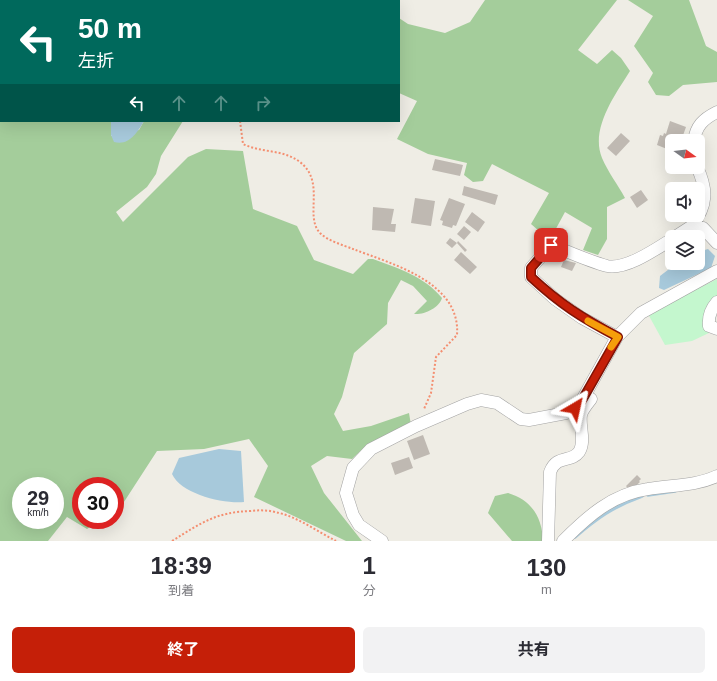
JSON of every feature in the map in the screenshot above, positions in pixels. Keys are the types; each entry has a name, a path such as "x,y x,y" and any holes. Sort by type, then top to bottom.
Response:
{"street":[{"path":"696,134 698,126 708,116 717,112"},
{"path":"686,230 692,226 701,214 705,200 704,186 699,174"},
{"path":"692,226 703,228 717,243"},
{"path":"618,337 582,318 555,299 531,277 531,268 551,245 608,266 629,263 646,256 665,244"},
{"path":"382,541 359,525 352,515 346,493 353,468 371,450 416,426 467,404 481,400 497,403 521,419 529,420 566,413 575,408 581,402 618,337 641,313 717,271"},
{"path":"717,302 711,311 708,321 709,326 717,329"},
{"path":"548,541 550,472 553,464 560,459 575,455 579,451 582,442 581,414 592,397 599,380 594,378"},
{"path":"563,541 595,511 608,502 635,491 702,482 717,476"}],"path":[{"path":"240,122 243,144 253,149 287,154 301,162 308,170 314,182 315,219 320,232 332,241 406,269 434,286 448,302 458,323 457,335 436,357 431,393 416,426"},
{"path":"172,541 210,518 224,513 262,510 276,512 289,517 336,541"}],"green space":[{"path":"485,0 617,0 578,50 597,64 612,50 621,58 630,71 611,101 599,136 599,147 602,158 625,198 607,207 607,239 598,255 583,250 592,228 565,212 552,236 539,231 531,224 549,193 492,164 483,181 473,182 464,175 467,163 428,154 397,139 417,101 400,93 400,19 408,24 445,33 470,22"},
{"path":"628,0 689,0 706,46 717,52 717,82 683,85 669,96 656,95 648,82 653,73 634,46 653,16"},
{"path":"0,122 111,122 111,136 139,130 143,122 182,122 161,156 156,174 147,187 116,212 123,222 188,157 206,149 243,151 253,209 297,226 314,260 353,274 368,259 373,259 410,274 428,284 442,298 438,305 431,310 414,314 427,301 413,286 401,280 388,303 387,324 354,353 342,397 334,414 343,431 371,426 409,413 411,425 366,446 352,459 327,456 311,466 324,493 362,541 346,541 254,497 268,466 249,439 204,449 157,451 124,502 124,477 72,477 72,520 67,517 64,521 64,477 12,477 12,529 58,529 48,541 0,541"},
{"path":"717,279 717,299 711,332 692,341 665,345 648,314"},
{"path":"508,493 523,500 534,510 538,517 543,541 512,541 488,513 495,496"}],"water":[{"path":"111,122 143,122 132,138 124,142 114,142 111,135"},
{"path":"708,249 715,256 711,268 664,290 659,288 660,276 668,270 705,270 705,250"},
{"path":"219,449 241,451 244,502 214,499 193,492 177,481 172,474 179,458"}],"building":[{"path":"670,121 686,127 684,134 666,134"},
{"path":"621,133 630,141 616,156 607,148"},
{"path":"664,133 666,134 665,148 657,145 660,135 663,136"},
{"path":"435,159 463,165 460,176 432,170"},
{"path":"464,186 498,195 495,205 462,195"},
{"path":"641,190 648,200 637,208 630,197"},
{"path":"415,198 435,201 431,226 411,223"},
{"path":"449,198 465,204 456,226 453,225 452,228 442,225 443,221 440,220"},
{"path":"373,207 394,209 391,224 396,224 395,232 372,230"},
{"path":"472,212 485,222 478,232 465,222"},
{"path":"464,226 471,232 464,240 457,234"},
{"path":"450,238 457,243 452,248 446,243"},
{"path":"458,241 467,250 465,252 457,243"},
{"path":"461,252 477,267 470,274 454,260"},
{"path":"564,260 576,263 572,271 561,267"},
{"path":"423,435 430,454 414,460 407,441"},
{"path":"409,457 413,468 395,475 391,463"},
{"path":"637,475 641,479 639,481 640,482 630,491 626,486"}],"waterway":[{"path":"648,495 675,491"},
{"path":"575,537 606,513 642,496"}],"slow traffic":[{"path":"588,321 618,337 611,347"}],"route":[{"path":"551,245 531,268 531,277 555,299 582,318 618,337 581,402 575,408"}]}
